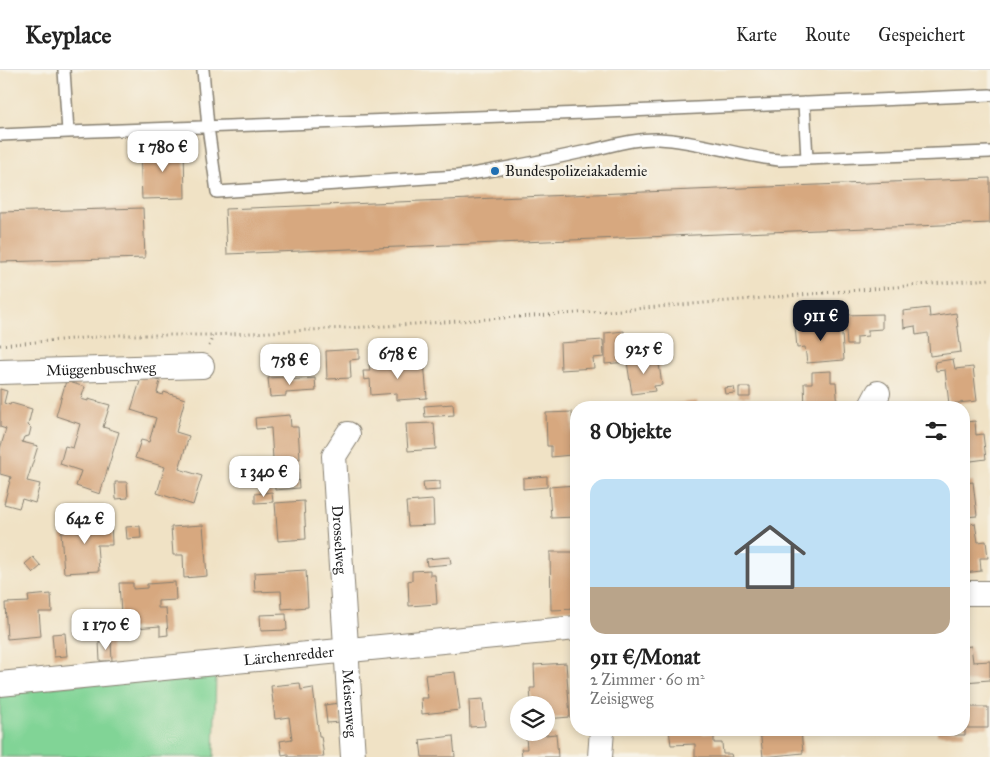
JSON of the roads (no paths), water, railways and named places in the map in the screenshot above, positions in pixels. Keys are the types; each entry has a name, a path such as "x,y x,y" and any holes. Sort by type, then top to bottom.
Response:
{"street":[{"name":"Müggenbuschweg","path":"0,372 202,366"},
{"name":"Drosselweg","path":"347,650 334,456 348,434"},
{"path":"970,593 990,593"},
{"name":"Lärchenredder","path":"0,684 570,629"},
{"name":"Meisenweg","path":"347,650 353,757"},
{"path":"600,757 602,736"}],"lane":[{"path":"64,70 68,132"},
{"path":"203,70 208,127 217,192 457,176 490,172 631,141 659,139 779,160 990,152"},
{"path":"0,135 584,113 990,95"},
{"path":"804,103 807,159"}],"place":[{"name":"Bundespolizeiakademie","path":"495,171"}]}
